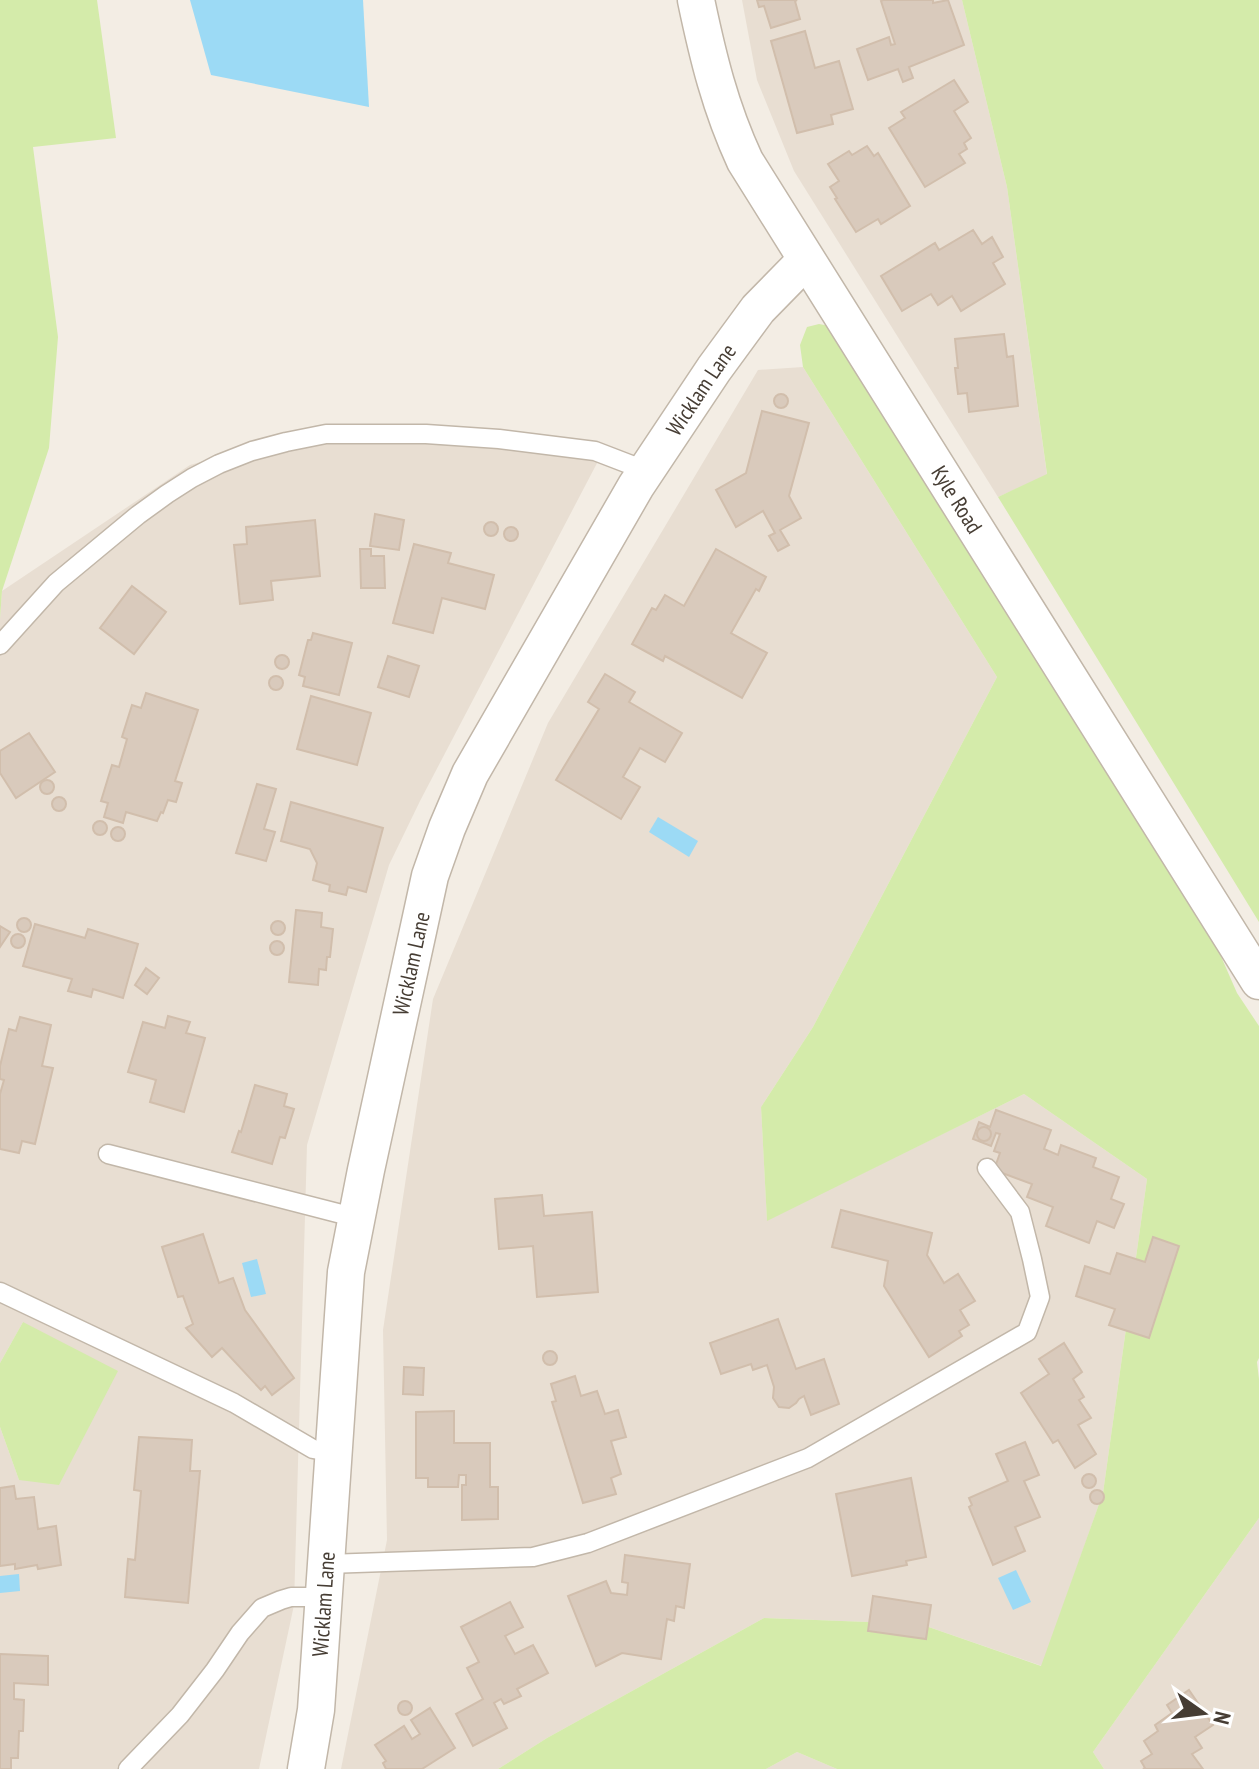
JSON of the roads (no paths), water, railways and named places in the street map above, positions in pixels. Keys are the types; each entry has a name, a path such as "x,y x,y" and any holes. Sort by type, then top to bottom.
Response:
{"street":[{"name":"Kyle Road","path":"696,0 708,59 728,124 745,161 1259,981"},
{"name":"Wicklam Lane","path":"306,1769 316,1710 346,1272 430,876 470,774 636,486 758,309 806,260"}],"lane":[{"path":"0,645 56,583 148,508 219,464 274,445 326,434 426,434 499,439 595,451 647,471"},
{"path":"108,1154 357,1218"},
{"path":"128,1769 180,1715 262,1608 326,1580 533,1557 588,1543 808,1458 1027,1332 1040,1297 1032,1259 1020,1212 987,1168"},
{"path":"0,1292 234,1403 313,1449 335,1453"}],"water":[{"path":"190,0 363,0 369,107 211,75"},
{"path":"658,817 698,841 689,857 649,832"},
{"path":"257,1259 266,1294 251,1297 242,1263"},
{"path":"1016,1570 1031,1602 1013,1610 998,1578"},
{"path":"19,1574 20,1591 0,1593 0,1576"}]}
